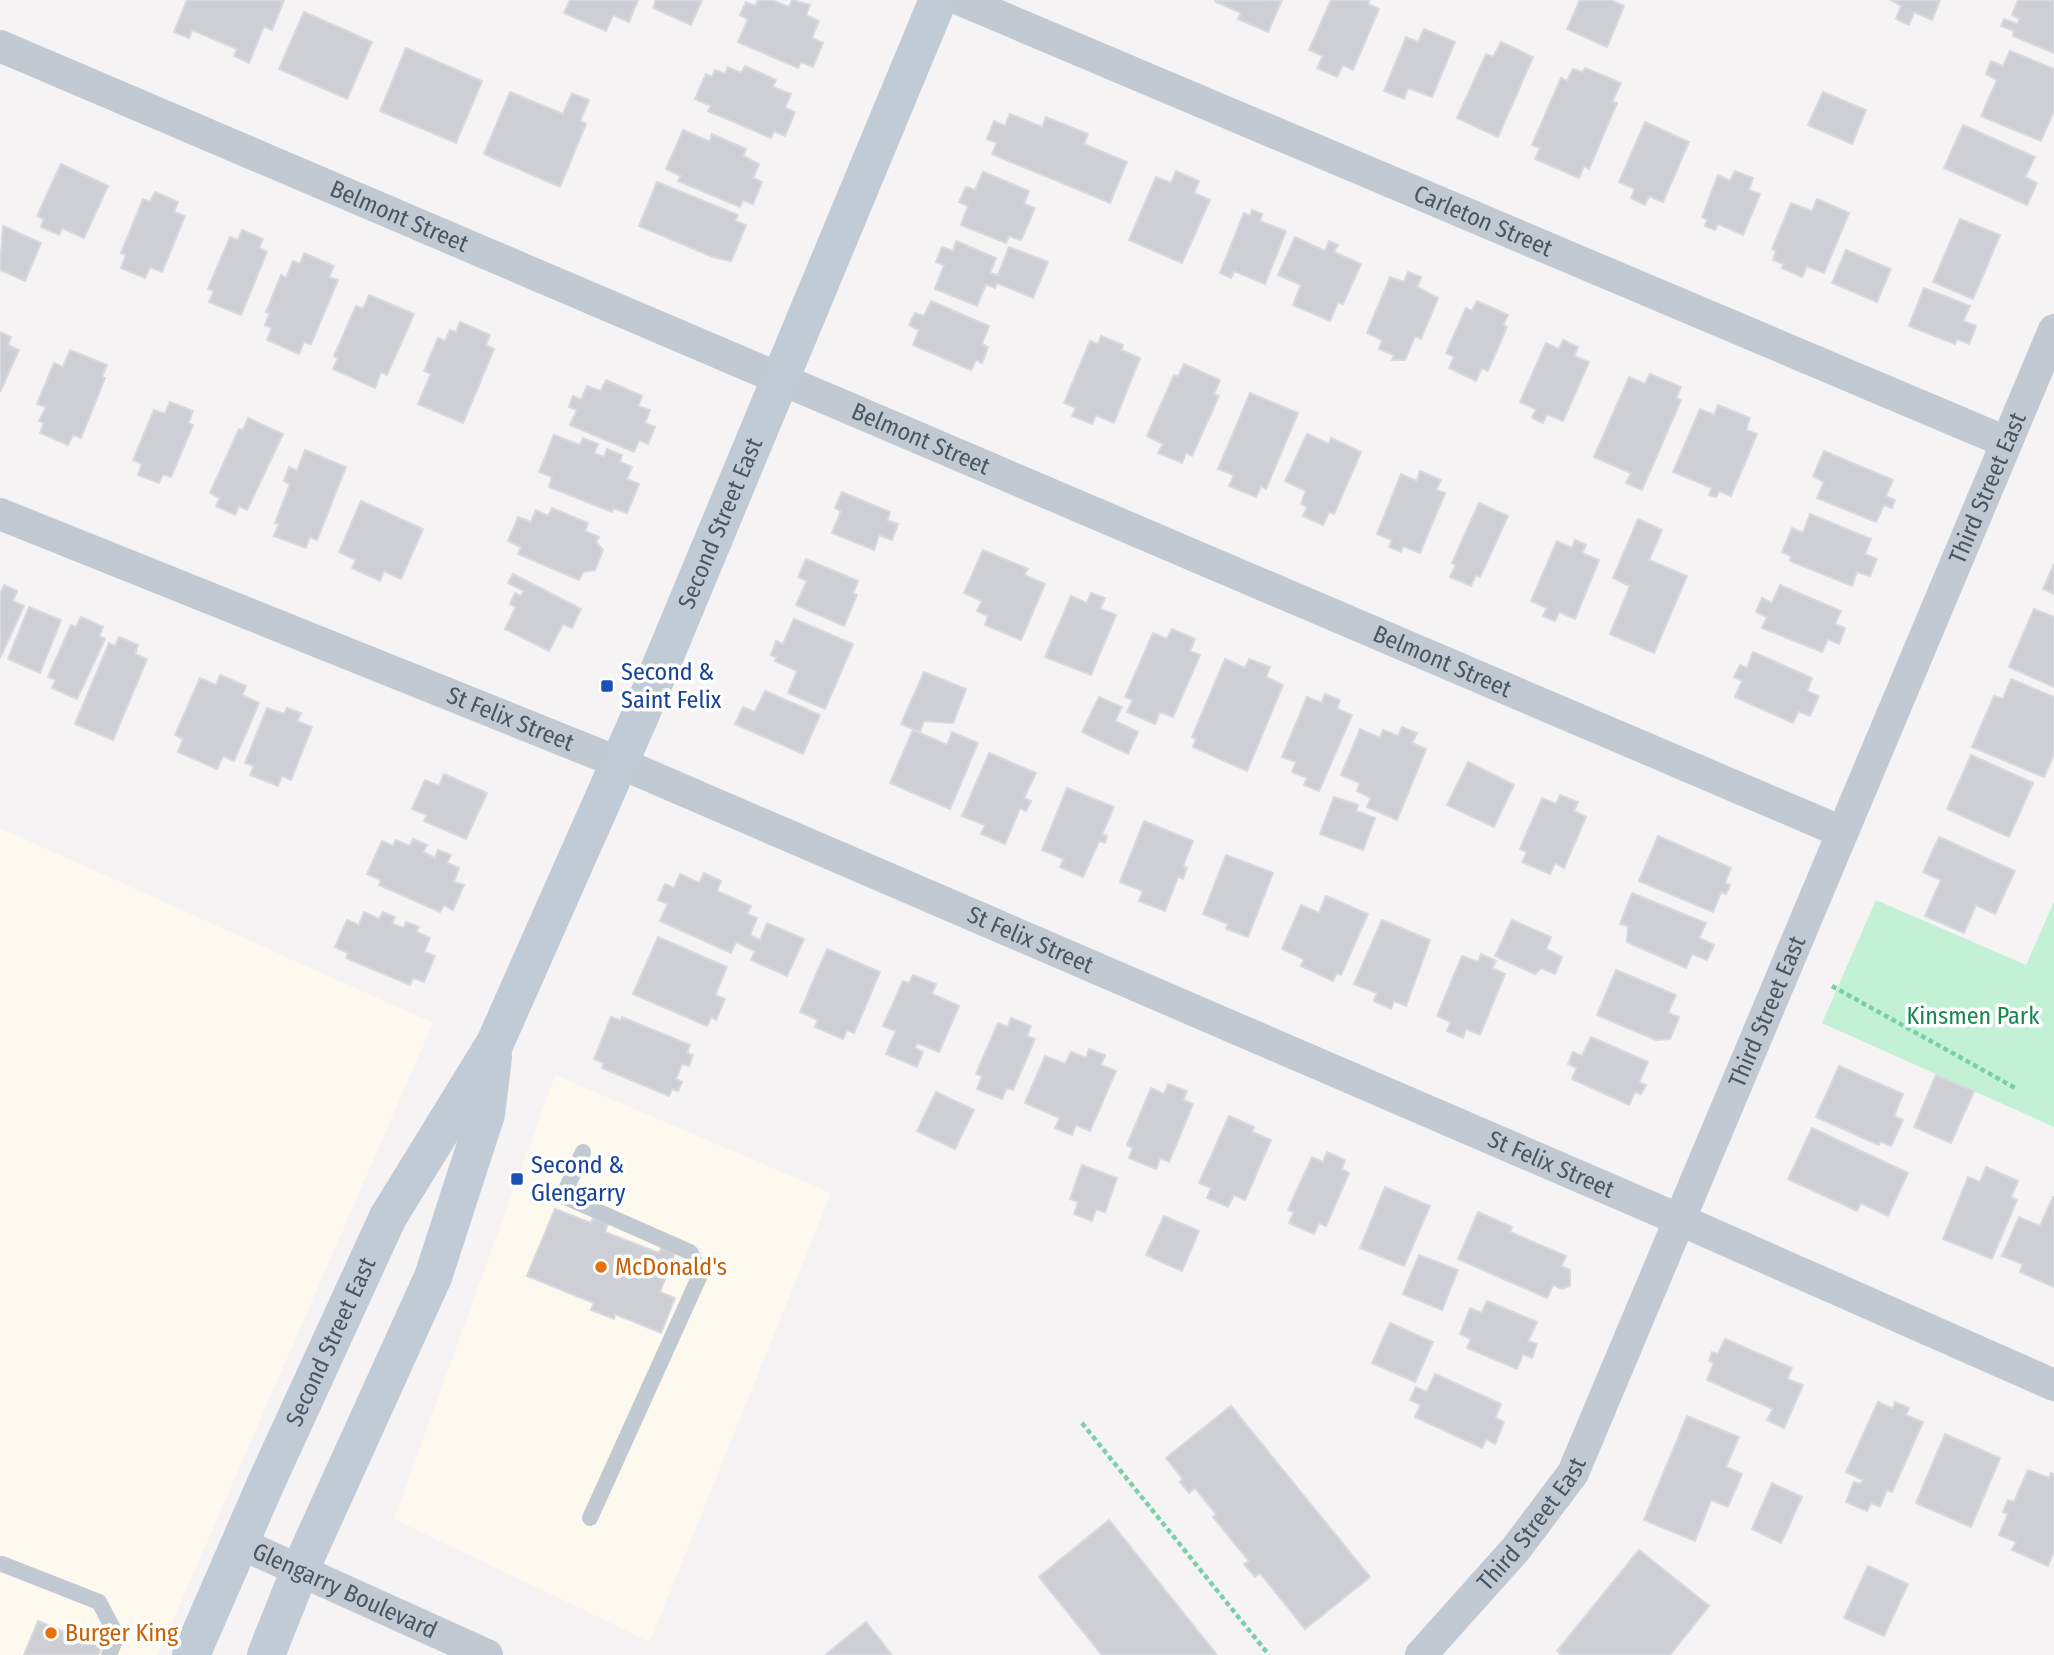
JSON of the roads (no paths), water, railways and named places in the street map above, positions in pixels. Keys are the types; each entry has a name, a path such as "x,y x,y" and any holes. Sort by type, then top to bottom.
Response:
{"main road":[{"name":"Second Street East","path":"191,1655 239,1543 388,1217 495,1043 620,763 782,381 938,0"},
{"name":"Second Street East","path":"267,1655 300,1570 433,1277 486,1114 495,1043"}],"street":[{"name":"Carleton Street","path":"961,0 2006,442"},
{"name":"Belmont Street","path":"0,46 1842,832"},
{"name":"Third Street East","path":"1421,1655 1515,1550 1573,1473 2054,330"},
{"name":"St Felix Street","path":"0,514 620,763 1678,1219 2054,1385"},
{"name":"Glengarry Boulevard","path":"239,1543 486,1655"}],"lane":[{"path":"583,1152 563,1196 690,1252 701,1273 590,1518"},
{"path":"2,1564 99,1602 117,1636 109,1655"}],"place":[{"name":"Second & Saint Felix","path":"607,686"},
{"name":"Second & Glengarry","path":"517,1179"},
{"name":"McDonald's","path":"601,1267"},
{"name":"Burger King","path":"51,1633"}],"park label":[{"name":"Kinsmen Park","path":"1973,1016"}]}
